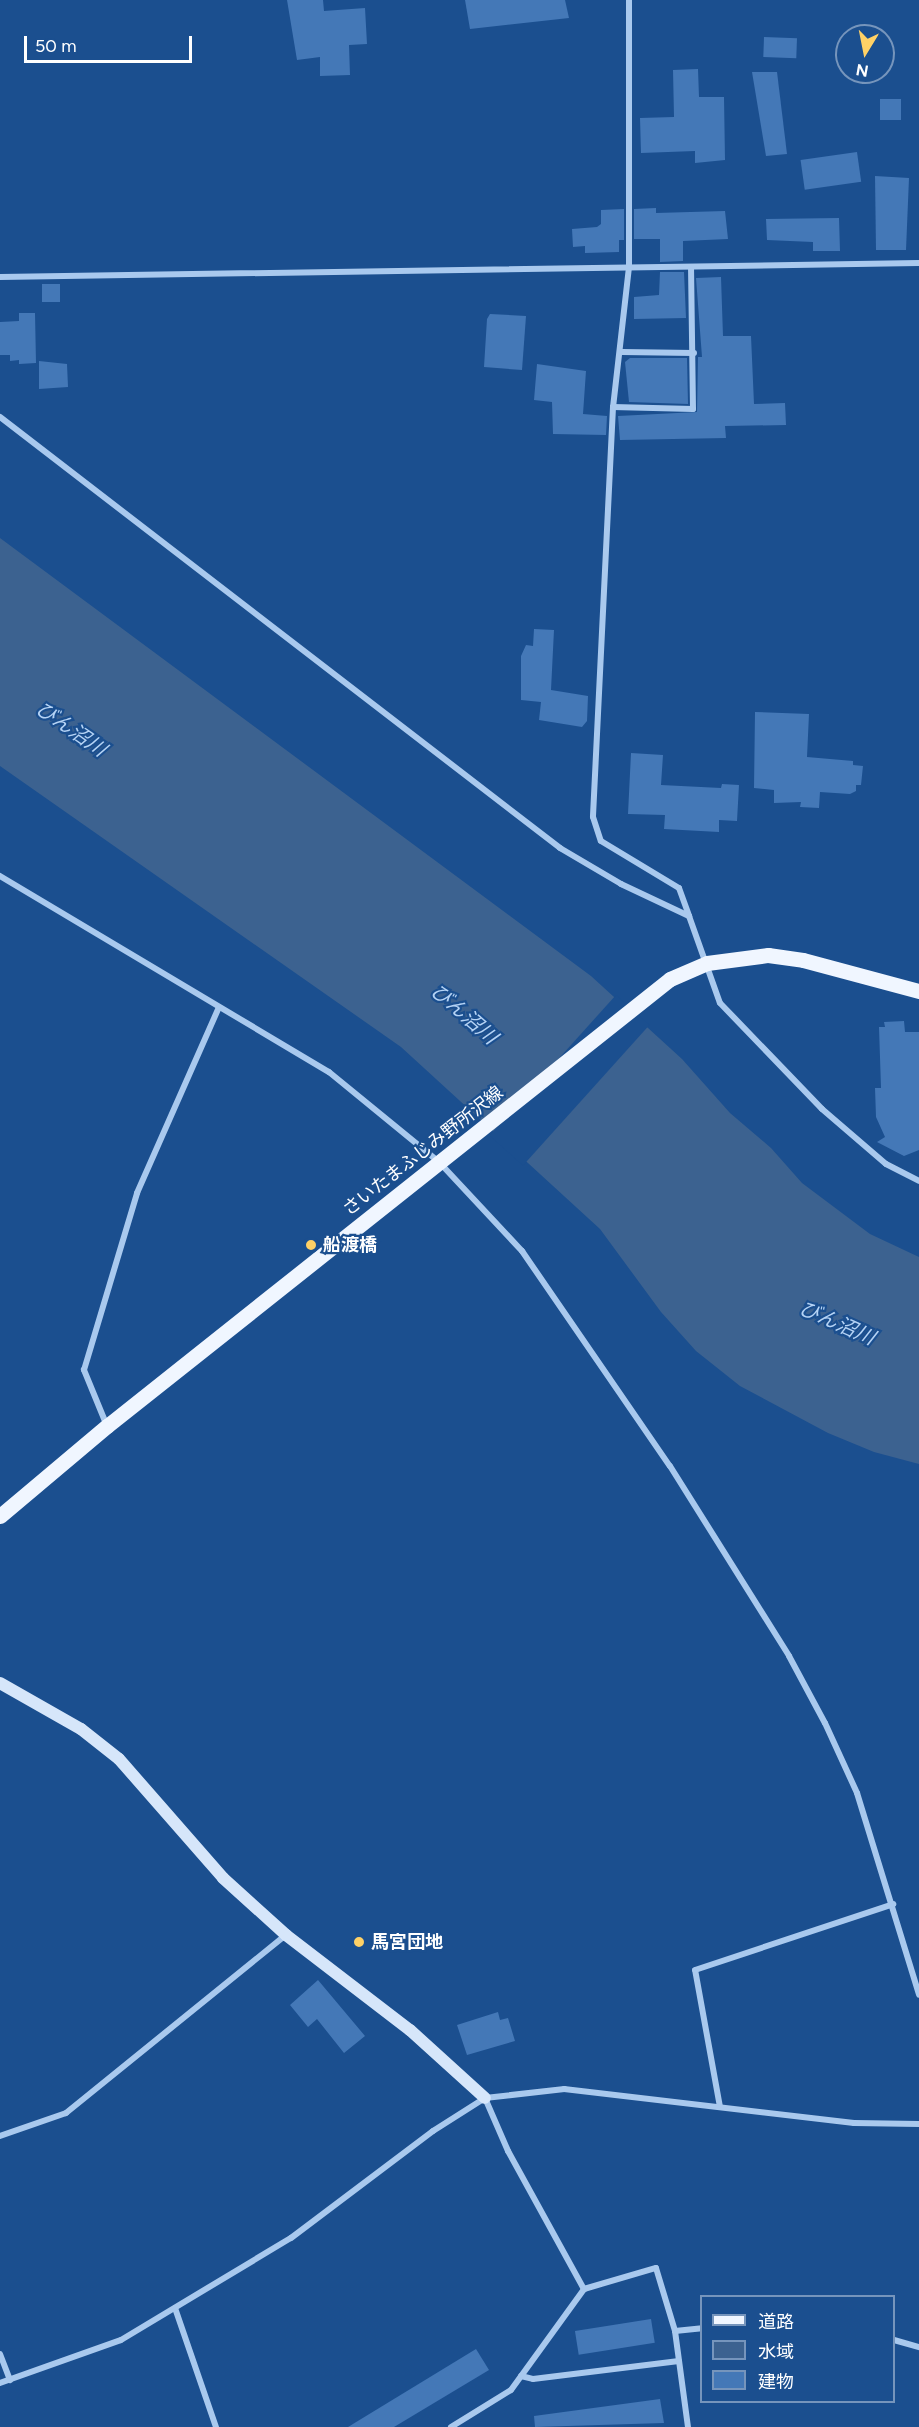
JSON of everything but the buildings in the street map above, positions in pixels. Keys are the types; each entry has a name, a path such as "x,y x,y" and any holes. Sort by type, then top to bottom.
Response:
{"main road":[{"name":"さいたまふじみ野所沢線","path":"0,1516 107,1426 670,979 707,963 750,954 783,956 919,991"}],"street":[{"path":"629,0 629,267 622,352 613,407 594,827 601,841 679,888 720,1003 814,1101 886,1164 919,1181"},
{"path":"0,277 919,263"},
{"path":"613,407 693,409 692,267"},
{"path":"622,352 693,353"},
{"path":"0,417 560,848 621,884 689,916"},
{"path":"0,876 329,1072 443,1160 522,1251 669,1466 789,1656 857,1793 893,1904 919,1995"},
{"path":"107,1426 84,1370 136,1193 219,1007"},
{"path":"0,1683 81,1729 118,1759 222,1878 286,1935 410,2030 485,2098 508,2151 584,2289"},
{"path":"720,2107 695,1970 893,1904"},
{"path":"0,2136 66,2113 286,1935"},
{"path":"0,2384 121,2340 291,2238 433,2131 485,2098 564,2089 854,2123 919,2124"},
{"path":"452,2427 511,2390 584,2289 656,2268 675,2331 688,2427"},
{"path":"175,2308 216,2427"},
{"path":"675,2331 700,2328"},
{"path":"895,2340 919,2347"},
{"path":"0,2354 10,2380"},
{"path":"521,2376 533,2379 679,2361"}],"water":[{"name":"びん沼川","path":"0,538 591,976 682,1059 730,1113 771,1148 802,1183 870,1234 919,1257 919,1464 874,1452 828,1433 740,1386 696,1351 661,1312 600,1229 401,1047 0,766"}],"pier":[{"path":"616,995 649,1025 523,1166 490,1135"}],"place":[{"name":"船渡橋","path":"311,1245"},
{"name":"馬宮団地","path":"359,1942"}]}
